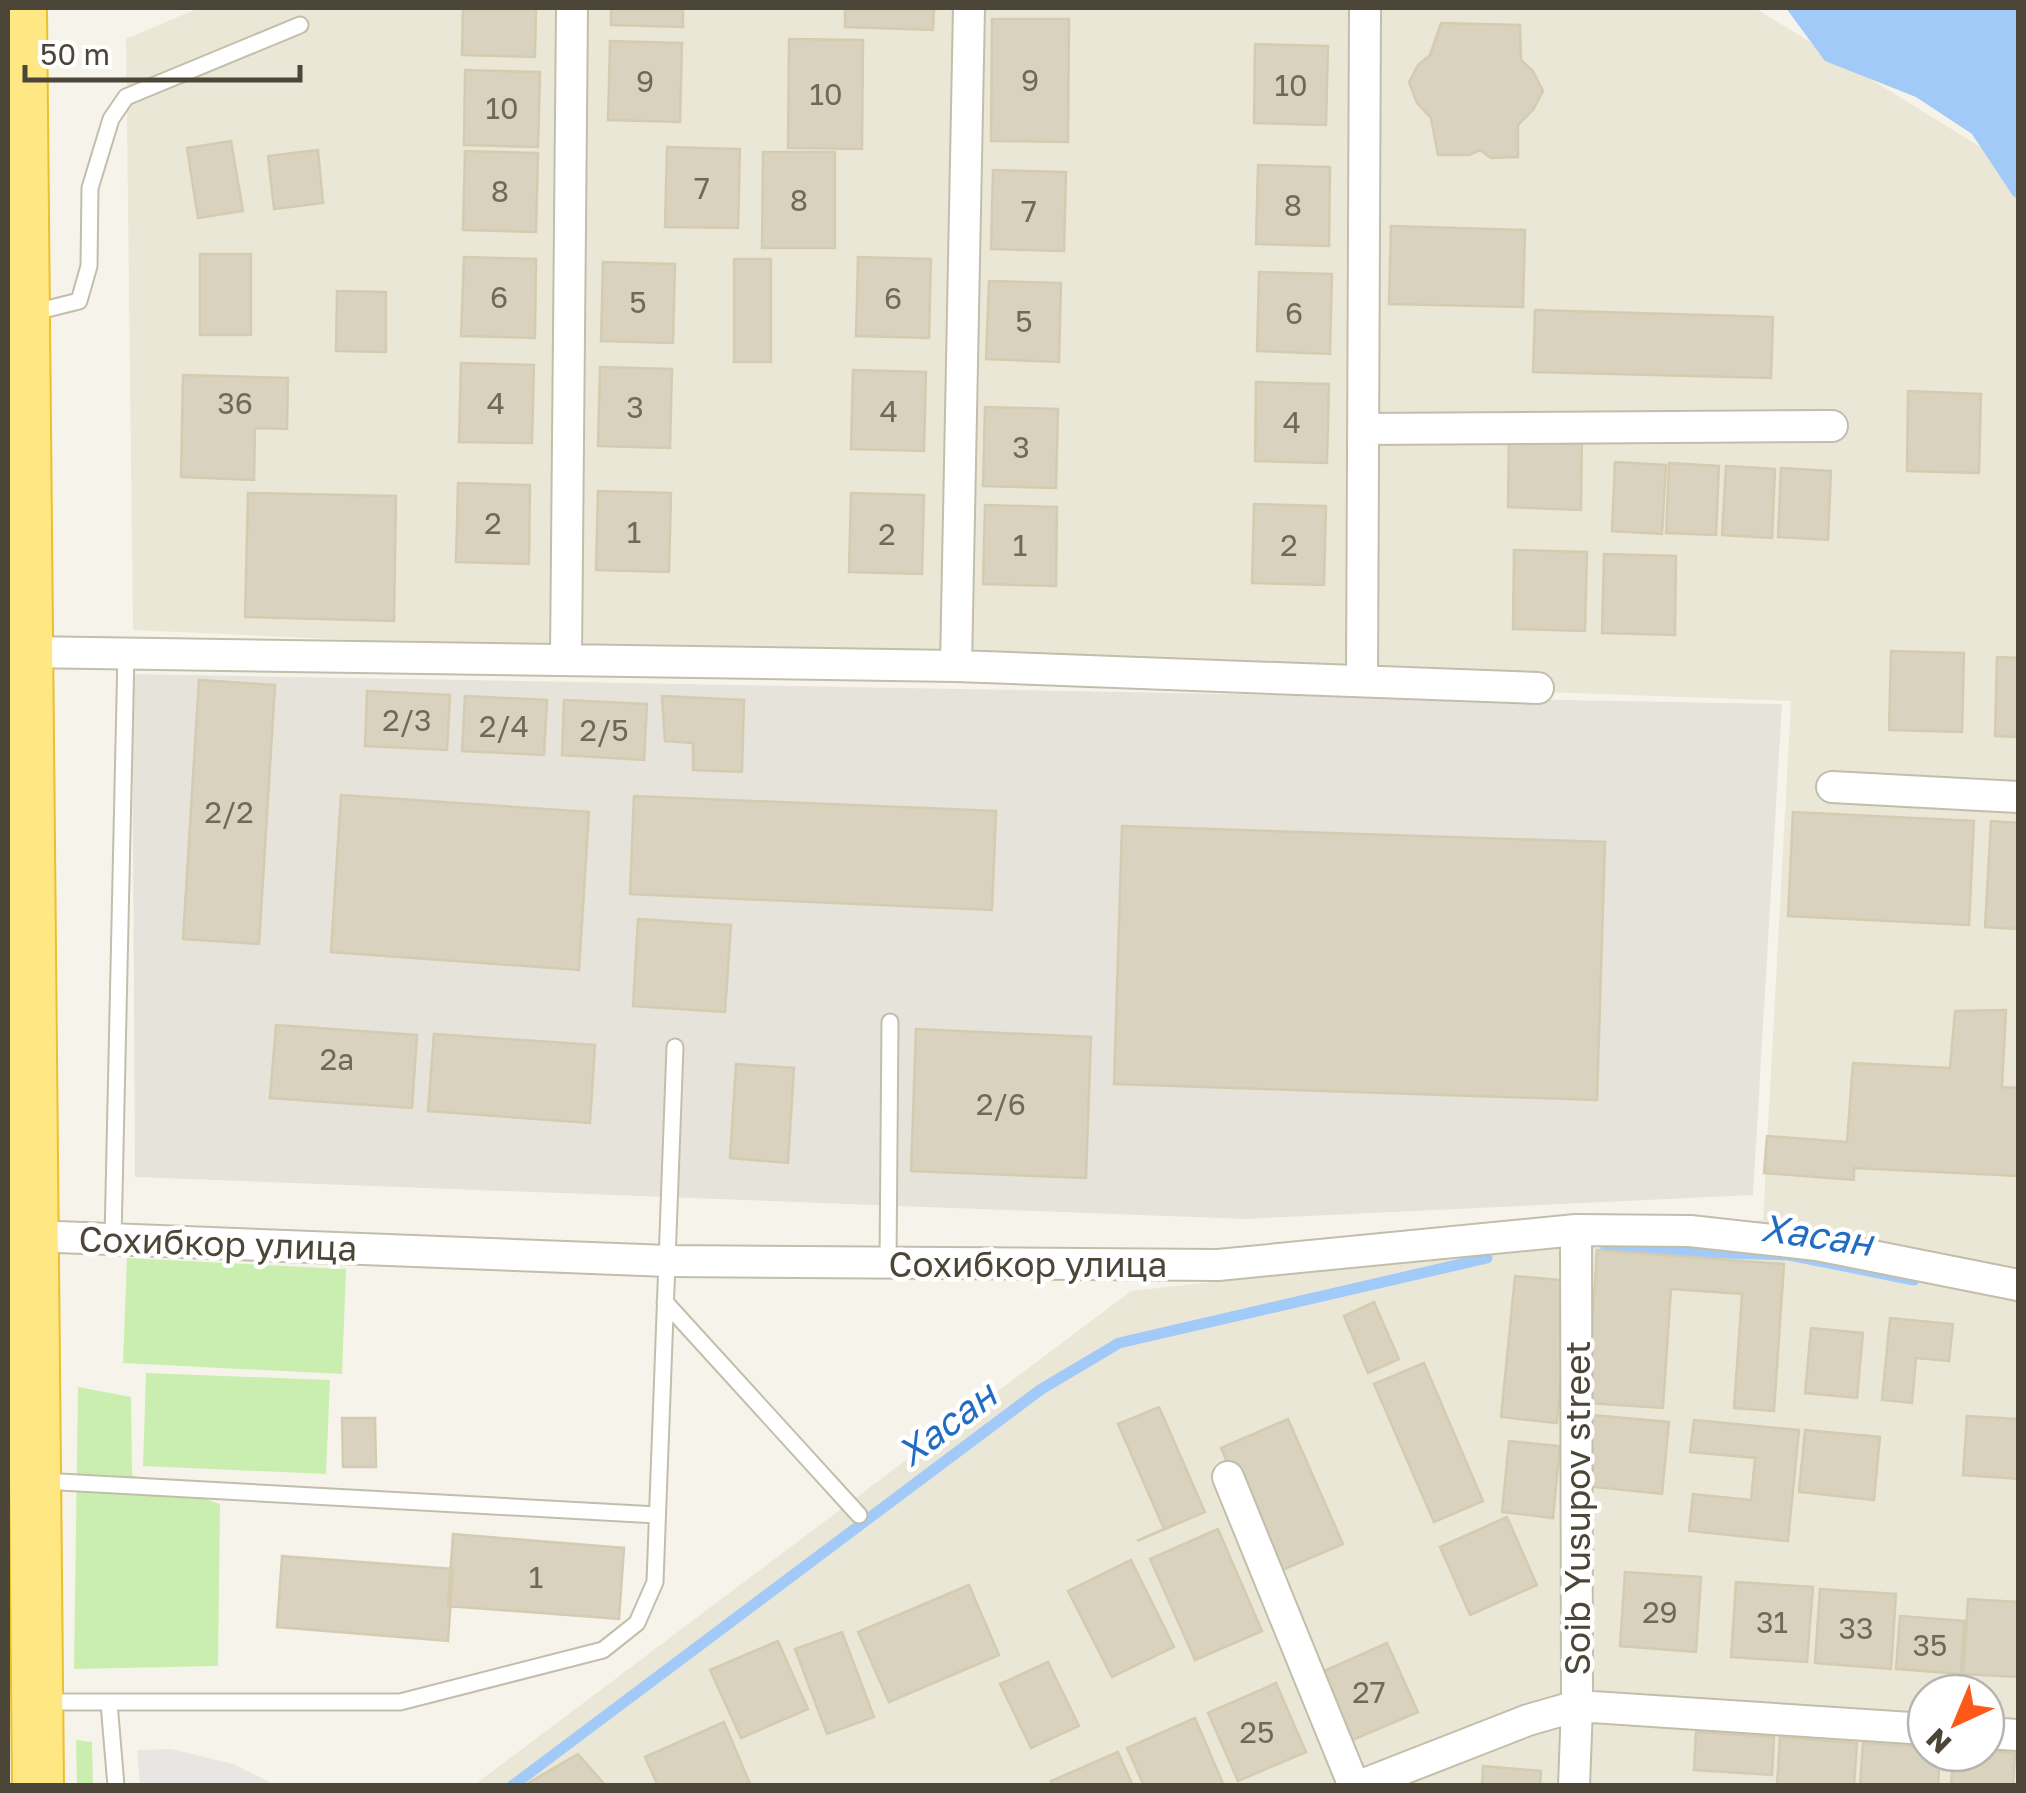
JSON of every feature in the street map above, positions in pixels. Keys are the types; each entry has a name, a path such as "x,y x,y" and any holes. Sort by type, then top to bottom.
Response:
{"highway":[{"path":"21,8 32,1236 20,1359 34,1480 38,1786"}],"street":[{"path":"566,658 572,8"},
{"path":"956,666 969,8"},
{"path":"1362,680 1365,8"},
{"path":"1363,428 1832,426"},
{"path":"26,652 956,666 1538,688"},
{"path":"1832,787 2018,797"},
{"name":"Сохибкор улица","path":"32,1236 668,1261 1218,1265 1576,1230 1690,1231 1817,1245 2018,1286"},
{"name":"Soib Yusupov street","path":"1574,1786 1576,1230"},
{"path":"1228,1476 1356,1786 1528,1720 1577,1706 1906,1728"}],"lane":[{"path":"22,315 79,301 89,266 90,188 111,119 126,97 300,25"},
{"path":"114,1239 126,653"},
{"path":"888,1262 890,1022"},
{"path":"37,1702 400,1702 603,1650 636,1624 655,1582 675,1047"},
{"path":"665,1302 859,1514"},
{"path":"34,1480 657,1515"},
{"path":"109,1703 116,1786"}],"shaded area":[{"path":"199,8 1755,8 2018,170 2018,1785 474,1785 1131,1291 1763,1220 1791,701 133,630 126,39"},
{"path":"132,674 1782,704 1753,1195 1246,1219 135,1177"},
{"path":"171,1749 233,1764 275,1785 140,1785 137,1750"}],"green space":[{"path":"127,1258 346,1269 342,1374 123,1363"},
{"path":"146,1373 330,1380 326,1474 143,1466"},
{"path":"78,1387 131,1397 132,1475 220,1504 218,1666 74,1669"},
{"path":"76,1740 92,1742 93,1785 77,1785"}],"water":[{"path":"1786,8 2018,8 2018,199 1972,134 1916,97 1825,61"}],"building":[{"path":"463,8 536,8 535,57 462,55"},
{"path":"611,8 683,8 683,27 611,25"},
{"path":"845,8 934,8 933,30 845,27"},
{"path":"992,19 1069,19 1068,142 991,141"},
{"path":"1441,23 1520,25 1521,60 1533,71 1543,91 1533,110 1518,125 1518,157 1491,158 1480,150 1469,155 1438,155 1431,118 1417,103 1409,82 1418,65 1430,55"},
{"path":"789,39 863,40 862,149 788,148"},
{"path":"610,41 682,43 680,122 608,120"},
{"path":"1255,44 1328,46 1326,125 1254,123"},
{"path":"465,70 540,72 538,147 464,145"},
{"path":"231,141 243,211 198,218 187,148"},
{"path":"667,147 740,149 738,228 665,227"},
{"path":"318,150 323,203 274,209 268,156"},
{"path":"465,151 538,153 536,232 463,230"},
{"path":"763,152 835,152 835,248 762,248"},
{"path":"1258,165 1330,167 1329,246 1256,244"},
{"path":"993,170 1066,172 1064,251 991,249"},
{"path":"1391,226 1525,230 1523,307 1389,304"},
{"path":"200,254 251,254 251,335 200,335"},
{"path":"464,257 536,259 535,338 461,336"},
{"path":"858,257 931,259 929,338 856,336"},
{"path":"734,259 771,259 771,362 734,362"},
{"path":"603,262 675,264 673,343 601,341"},
{"path":"1259,272 1332,274 1330,354 1257,351"},
{"path":"989,281 1061,283 1059,362 986,359"},
{"path":"337,291 386,292 386,352 336,351"},
{"path":"1535,310 1773,317 1771,378 1533,372"},
{"path":"461,363 534,365 532,443 459,442"},
{"path":"600,367 672,369 670,448 598,446"},
{"path":"853,370 926,372 924,451 851,449"},
{"path":"183,375 288,378 287,429 255,428 254,480 181,477"},
{"path":"1256,382 1329,384 1327,463 1255,461"},
{"path":"1908,391 1981,394 1979,473 1907,471"},
{"path":"985,407 1058,409 1056,488 983,486"},
{"path":"1509,429 1582,430 1581,510 1508,507"},
{"path":"1615,462 1666,465 1662,534 1612,531"},
{"path":"1669,463 1719,466 1716,535 1666,533"},
{"path":"1726,466 1775,469 1772,538 1722,535"},
{"path":"1781,468 1831,471 1828,540 1778,537"},
{"path":"458,483 530,485 529,564 456,562"},
{"path":"598,491 671,493 669,572 596,570"},
{"path":"248,493 396,496 394,621 245,617"},
{"path":"851,493 924,495 922,574 849,572"},
{"path":"1254,504 1326,506 1324,585 1252,583"},
{"path":"985,505 1057,507 1056,586 983,584"},
{"path":"1514,550 1587,552 1585,631 1513,629"},
{"path":"1604,554 1676,556 1675,635 1602,633"},
{"path":"1891,651 1964,653 1962,732 1889,730"},
{"path":"1997,657 2018,658 2018,737 1995,736"},
{"path":"199,680 275,685 259,944 183,939"},
{"path":"367,691 450,695 447,750 365,746"},
{"path":"465,696 547,700 544,755 462,751"},
{"path":"662,696 744,700 742,772 693,770 693,743 665,741"},
{"path":"564,700 647,704 644,760 562,755"},
{"path":"341,795 589,812 579,970 331,952"},
{"path":"634,796 996,811 992,910 630,894"},
{"path":"1793,812 1974,821 1969,925 1788,916"},
{"path":"1991,821 2018,823 2018,929 1985,927"},
{"path":"1122,826 1605,842 1597,1100 1114,1084"},
{"path":"638,919 731,925 725,1012 633,1006"},
{"path":"2006,1010 2002,1087 2018,1088 2018,1176 1854,1168 1854,1180 1764,1173 1767,1136 1847,1142 1853,1063 1950,1068 1955,1011"},
{"path":"276,1025 417,1035 412,1108 270,1098"},
{"path":"916,1029 1091,1037 1086,1178 911,1171"},
{"path":"434,1034 595,1045 590,1123 428,1111"},
{"path":"736,1064 794,1068 788,1163 730,1158"},
{"path":"1597,1250 1784,1264 1774,1411 1734,1408 1742,1294 1671,1289 1663,1408 1587,1403"},
{"path":"1515,1276 1570,1281 1557,1423 1501,1417"},
{"path":"1374,1302 1399,1359 1368,1373 1344,1316"},
{"path":"1890,1318 1953,1324 1949,1361 1916,1358 1912,1403 1882,1400"},
{"path":"1811,1328 1863,1333 1857,1398 1805,1393"},
{"path":"1424,1363 1483,1501 1434,1522 1374,1384"},
{"path":"1159,1407 1205,1512 1137,1541 1164,1529 1118,1424"},
{"path":"1592,1415 1669,1422 1662,1494 1585,1486"},
{"path":"1967,1416 2018,1419 2018,1479 1963,1475"},
{"path":"342,1418 375,1418 376,1467 343,1467"},
{"path":"1288,1419 1343,1544 1275,1573 1221,1448"},
{"path":"1694,1420 1799,1430 1788,1541 1689,1531 1693,1494 1751,1500 1755,1458 1690,1452"},
{"path":"1805,1430 1880,1437 1874,1500 1799,1492"},
{"path":"1509,1441 1560,1446 1553,1518 1502,1512"},
{"path":"1507,1517 1537,1585 1470,1615 1440,1547"},
{"path":"1218,1529 1262,1631 1195,1660 1150,1559"},
{"path":"453,1534 624,1548 619,1619 448,1606"},
{"path":"282,1556 453,1569 448,1641 277,1627"},
{"path":"1131,1560 1174,1647 1112,1677 1068,1591"},
{"path":"1625,1572 1701,1577 1696,1652 1620,1646"},
{"path":"1736,1582 1813,1587 1807,1662 1731,1657"},
{"path":"969,1585 999,1655 889,1702 858,1632"},
{"path":"1820,1589 1896,1594 1891,1669 1815,1663"},
{"path":"1968,1599 2018,1602 2018,1677 2006,1676 2006,1673 1963,1673"},
{"path":"1900,1616 1964,1621 1961,1673 1896,1669"},
{"path":"842,1632 874,1717 827,1734 795,1649"},
{"path":"778,1641 808,1709 741,1738 710,1670"},
{"path":"1387,1643 1418,1712 1350,1741 1320,1673"},
{"path":"1048,1662 1079,1726 1031,1748 1000,1684"},
{"path":"1276,1683 1306,1752 1238,1781 1208,1713"},
{"path":"1195,1718 1224,1786 1144,1786 1127,1748"},
{"path":"724,1722 751,1786 658,1786 645,1757"},
{"path":"1696,1732 1774,1737 1772,1775 1694,1770"},
{"path":"1780,1737 1857,1743 1854,1786 1777,1786"},
{"path":"1863,1743 1906,1746 1906,1773 1939,1773 1938,1786 1860,1786"},
{"path":"1118,1752 1133,1786 1053,1786 1051,1781"},
{"path":"2006,1752 2015,1753 2013,1786 1951,1786 1952,1773 2006,1773"},
{"path":"578,1754 606,1786 523,1786"},
{"path":"1483,1766 1541,1771 1540,1786 1482,1786"}],"waterway":[{"name":"Хасан","path":"1606,1249 1789,1255 1914,1280"},
{"name":"Хасан","path":"512,1786 1040,1390 1119,1343 1487,1258"}]}
